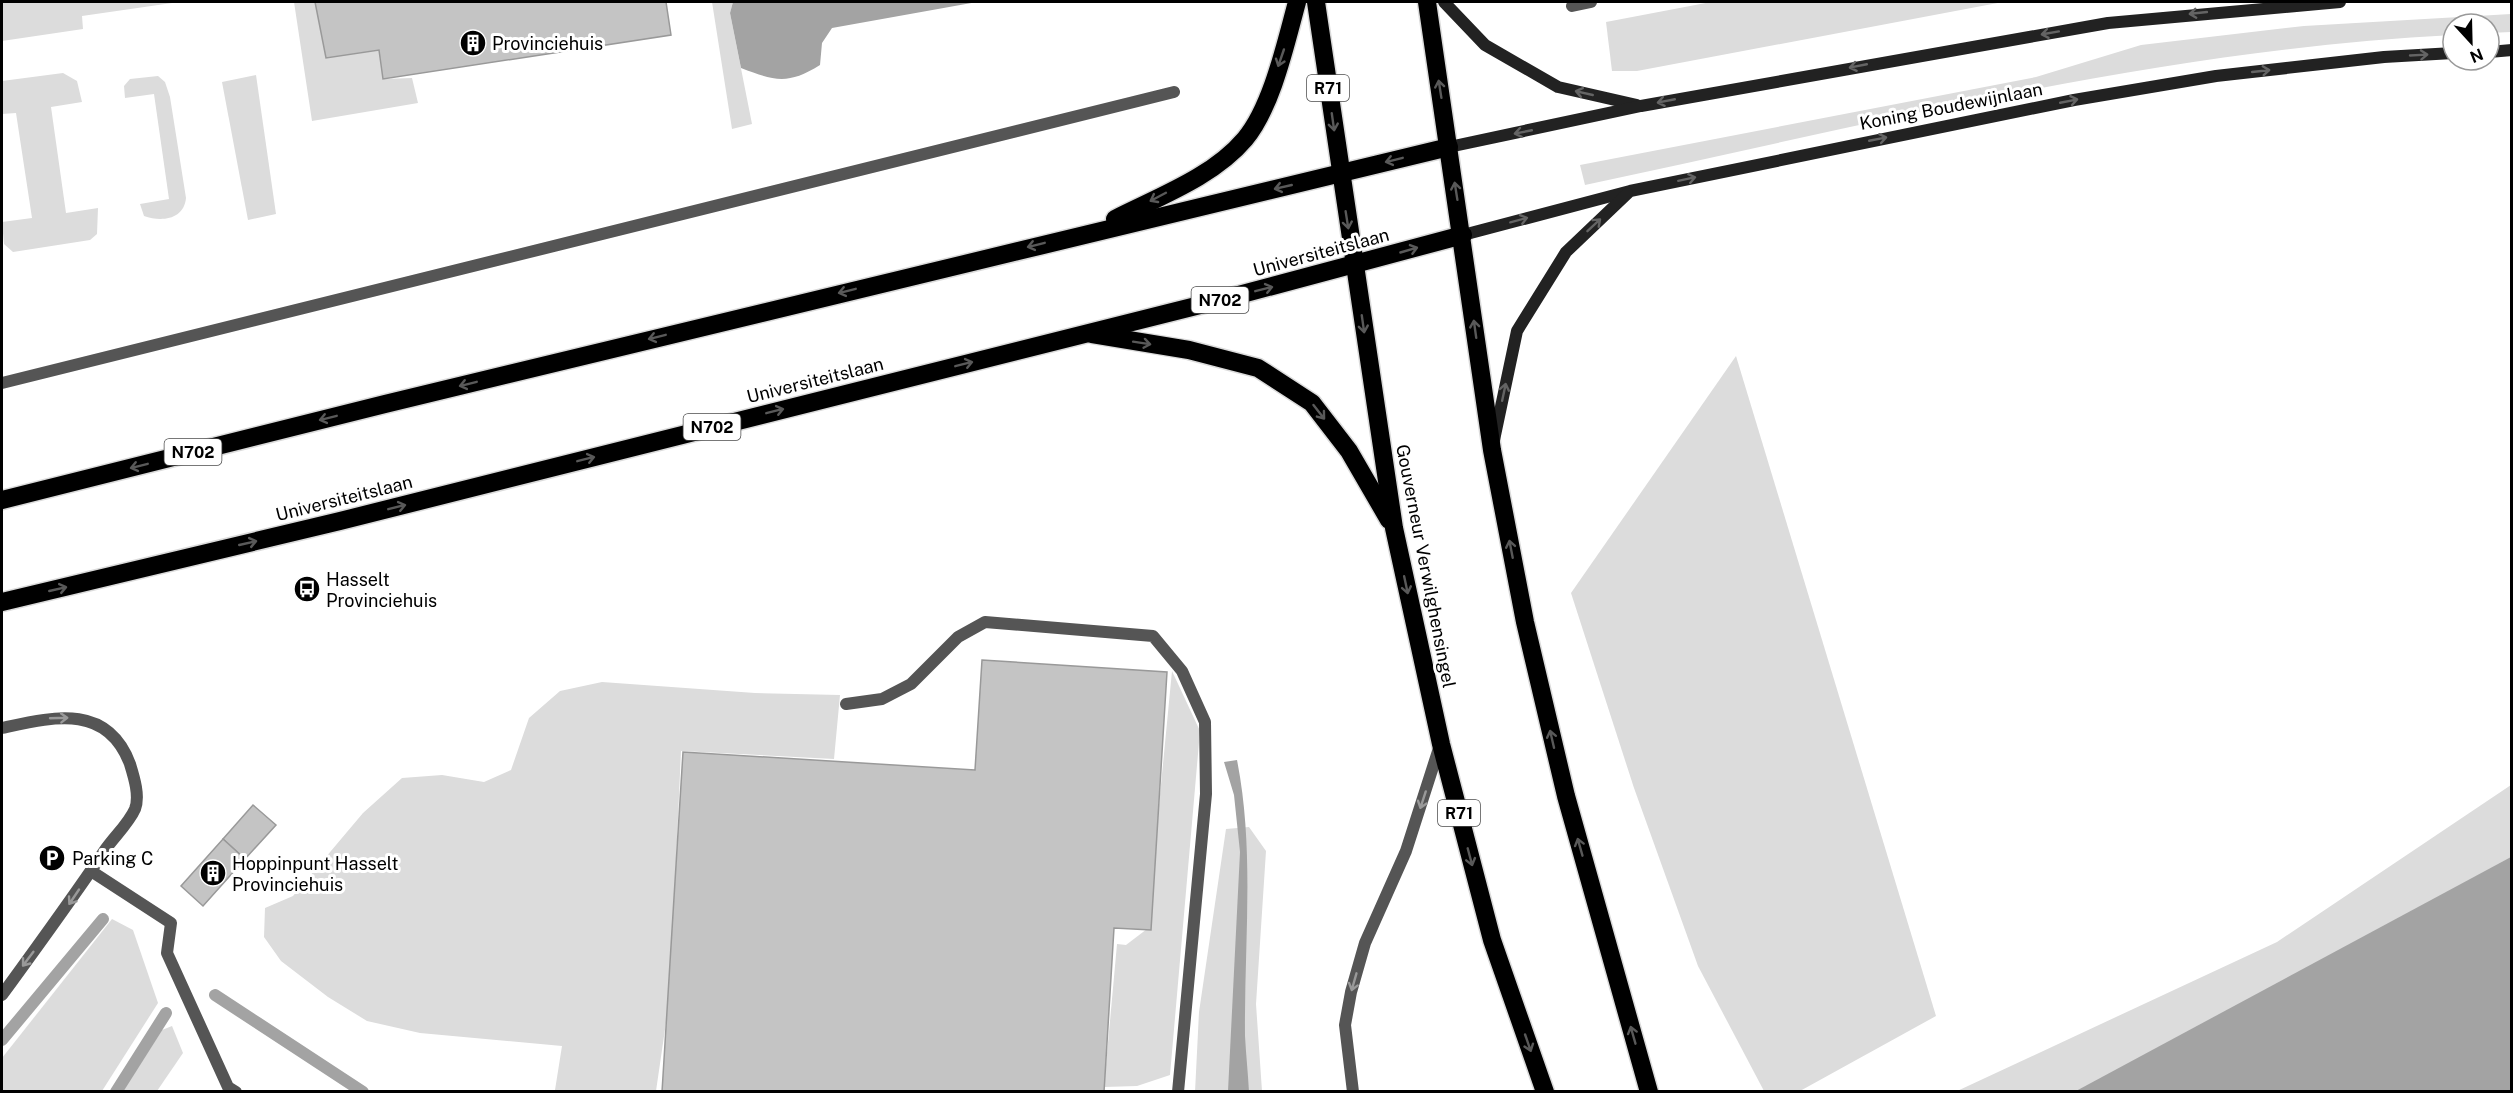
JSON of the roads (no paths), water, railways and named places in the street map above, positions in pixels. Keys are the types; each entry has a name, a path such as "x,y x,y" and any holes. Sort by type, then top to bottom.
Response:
{"highway":[{"path":"1093,231 1211,169 1245,139 1268,98 1298,2"},
{"name":"Gouverneur Verwilghensingel","path":"1316,2 1394,528 1441,744 1492,940 1545,1092"},
{"path":"1427,2 1463,235 1492,450 1525,622 1566,796 1649,1092"},
{"name":"N702","path":"2,500 1093,231 1449,147"},
{"name":"Universiteitslaan","path":"2,602 352,518 1354,266 1463,235"},
{"path":"1084,333 1189,350 1258,368 1312,403 1349,451 1394,528"}],"main road":[{"path":"1444,2 1485,45 1558,87 1641,106"},
{"name":"N702","path":"1449,147 1641,106 2108,23 2340,2"},
{"name":"Koning Boudewijnlaan","path":"1463,235 1630,191 2074,100 2216,76 2384,57 2441,54"},
{"path":"1492,450 1517,331 1566,252 1630,191"}],"lane":[{"path":"1572,6 1591,2"},
{"path":"2,383 1174,93"},
{"path":"846,704 882,699 911,684 958,637 985,622 1153,636 1182,671 1205,722 1206,794 1178,1092"},
{"path":"2,728 45,718 78,717 104,728 123,745 135,780 135,808 2,995"},
{"path":"1353,1092 1345,1025 1351,992 1365,943 1406,851 1441,744"},
{"path":"91,871 171,923 167,953 228,1087 236,1092"}],"waterway":[{"path":"2,1040 103,919"},
{"path":"215,995 363,1092"},
{"path":"116,1092 166,1013"}],"place":[{"name":"Provinciehuis","path":"473,43"},
{"name":"Hasselt Provinciehuis","path":"307,589"},
{"name":"Parking C","path":"52,858"},
{"name":"Hoppinpunt Hasselt Provinciehuis","path":"213,873"}]}
